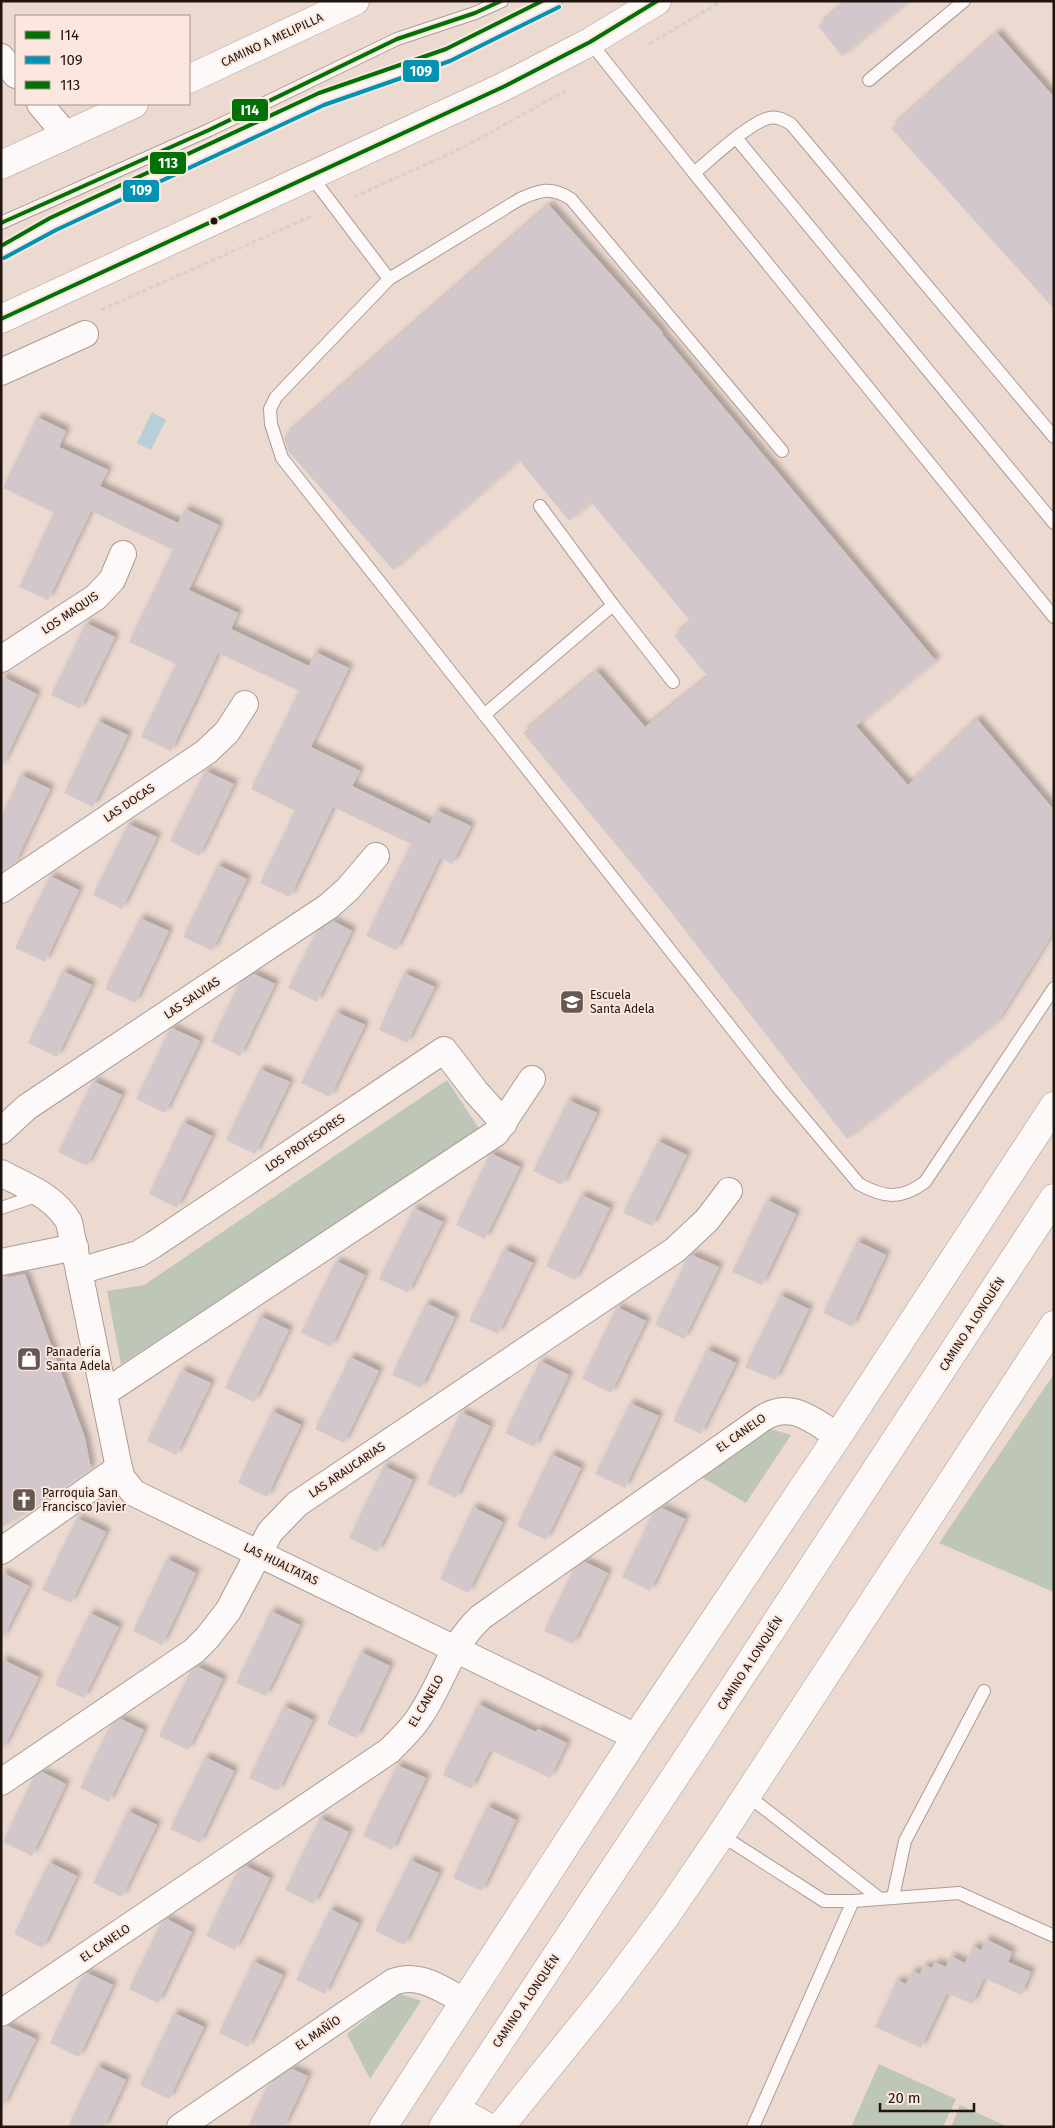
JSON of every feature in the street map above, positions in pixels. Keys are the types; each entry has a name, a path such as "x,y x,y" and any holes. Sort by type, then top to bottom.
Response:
{"main road":[{"name":"CAMINO A MELIPILLA","path":"190,79 355,1"},
{"path":"1,319 504,87 590,42 658,1"},
{"path":"1,165 132,105"},
{"path":"383,2127 636,1737 838,1436 1054,1106"},
{"name":"CAMINO A LONQUÉN","path":"449,2118 1054,1198"},
{"path":"500,2127 606,1996 665,1916 721,1835 1054,1325"},
{"path":"449,2118 488,2127"}],"street":[{"path":"1,57 15,74"},
{"path":"41,105 66,135"},
{"path":"1,372 85,334"},
{"name":"LOS MAQUIS","path":"1,659 96,596 112,580 123,554"},
{"name":"LAS DOCAS","path":"1,890 206,752 227,732 245,704"},
{"name":"LAS SALVIAS","path":"1,1131 28,1107 329,906 353,884 376,856"},
{"name":"LOS PROFESORES","path":"77,1259 138,1254 444,1050 476,1092 504,1123"},
{"path":"104,1393 496,1133 532,1079"},
{"name":"LAS HUALTATAS","path":"1,1173 53,1201 62,1210 69,1222 119,1468 122,1478 134,1493 636,1737"},
{"name":"LAS ARAUCARIAS","path":"1,1782 194,1651 228,1612 270,1532 297,1504 675,1250 707,1220 729,1191"},
{"path":"1,1262 77,1259"},
{"name":"EL CANELO","path":"1,2013 389,1751 421,1716 455,1649 480,1617 772,1412 782,1410 798,1412 838,1436"},
{"path":"1,1551 119,1468"},
{"name":"EL MAÑÍO","path":"180,2127 394,1982 409,1978 425,1980 464,2001"}],"lane":[{"path":"1,223 209,130 397,39 475,13 502,1"},
{"path":"1,253 54,224 313,103 448,55 556,1"},
{"path":"869,80 964,1"},
{"path":"590,42 1054,617"},
{"path":"694,172 757,123 770,118 782,119 791,124 1054,438"},
{"path":"736,139 1054,523"},
{"path":"311,176 389,278"},
{"path":"782,451 571,199 558,191 539,191 520,199 389,278 276,398 270,409 271,424 282,458 781,1091 859,1184 876,1194 893,1196 915,1190 925,1182 1054,988"},
{"path":"540,506 673,682"},
{"path":"484,715 613,605"},
{"path":"1,1208 42,1194"},
{"path":"893,1897 906,1841 984,1691"},
{"path":"747,1794 880,1898"},
{"path":"721,1835 824,1901 853,1901 959,1893 1054,1936"},
{"path":"753,2127 853,1901"}],"green space":[{"path":"447,1080 482,1133 121,1364 107,1291 144,1285"},
{"path":"1054,1374 1054,1592 939,1543"},
{"path":"767,1428 791,1435 746,1503 698,1475"},
{"path":"398,1993 421,2001 370,2079 347,2034"},
{"path":"879,2064 956,2099 943,2127 851,2127"},
{"path":"960,2105 1008,2127 951,2127"}],"water":[{"path":"152,412 166,420 151,450 137,443"}],"building":[{"path":"847,1 909,1 842,56 818,26"},
{"path":"997,33 1054,97 1054,309 891,128"},
{"path":"549,205 663,333 936,661 856,726 908,785 977,719 1054,810 1054,931 998,1021 847,1139 656,893 523,733 597,671 645,727 708,677 674,636 691,622 591,502 569,521 519,460 393,570 288,451 284,437"},
{"path":"37,417 66,431 59,447 108,470 100,486 178,523 185,509 219,525 189,590 238,613 231,629 309,666 315,652 349,668 311,747 360,771 352,786 430,824 436,810 471,826 452,864 440,858 396,950 366,936 411,844 333,807 290,897 260,883 295,811 251,789 299,691 218,653 171,751 141,737 176,664 129,642 173,550 91,511 48,600 19,587 54,513 3,488"},
{"path":"86,623 115,637 80,709 51,695"},
{"path":"1,676 37,694 1,768"},
{"path":"98,721 128,735 93,807 64,793"},
{"path":"205,771 234,784 199,856 170,841"},
{"path":"21,775 50,789 15,863 1,872 1,816"},
{"path":"128,824 157,837 122,909 93,895"},
{"path":"218,865 247,879 212,951 183,937"},
{"path":"50,876 79,890 45,962 15,948"},
{"path":"140,918 169,931 135,1003 105,989"},
{"path":"333,921 352,931 317,1002 288,988 315,934"},
{"path":"63,971 92,985 57,1057 28,1043"},
{"path":"404,973 435,987 407,1043 379,1030"},
{"path":"254,974 275,984 240,1056 211,1042 239,984"},
{"path":"336,1012 365,1025 330,1097 301,1083"},
{"path":"172,1028 200,1041 165,1113 136,1099"},
{"path":"260,1069 290,1082 255,1154 226,1140"},
{"path":"93,1081 122,1095 87,1166 58,1152"},
{"path":"568,1100 597,1113 562,1185 533,1171"},
{"path":"183,1122 212,1136 177,1208 149,1194"},
{"path":"658,1141 687,1155 652,1226 623,1213"},
{"path":"492,1154 520,1167 485,1239 456,1225 489,1155"},
{"path":"581,1195 610,1208 575,1280 546,1266"},
{"path":"767,1200 796,1214 762,1285 732,1272"},
{"path":"414,1208 443,1222 408,1293 379,1279"},
{"path":"857,1241 886,1255 852,1327 823,1313"},
{"path":"504,1249 533,1263 498,1334 469,1321"},
{"path":"692,1255 719,1267 684,1339 655,1325 687,1259"},
{"path":"336,1261 365,1275 331,1347 301,1333"},
{"name":"Panadería Santa Adela","path":"25,1274 85,1438 91,1469 1,1528 1,1279"},
{"path":"780,1295 809,1309 775,1380 745,1367"},
{"path":"426,1303 455,1317 421,1388 392,1375"},
{"path":"617,1307 646,1321 611,1393 582,1379"},
{"path":"260,1316 289,1330 254,1402 225,1388"},
{"path":"707,1349 736,1363 701,1434 673,1421"},
{"path":"350,1357 379,1371 344,1443 315,1429"},
{"path":"540,1361 569,1375 534,1447 505,1433"},
{"path":"182,1370 211,1383 176,1455 147,1441"},
{"path":"630,1403 659,1416 625,1488 595,1474"},
{"path":"272,1411 301,1425 267,1497 238,1483"},
{"path":"461,1412 490,1426 456,1498 427,1484"},
{"path":"551,1454 581,1468 546,1540 517,1526"},
{"path":"384,1466 413,1480 378,1552 349,1538"},
{"path":"473,1507 503,1522 468,1593 440,1579"},
{"path":"662,1508 685,1519 650,1591 622,1577 652,1515"},
{"path":"77,1518 106,1532 71,1603 42,1590"},
{"path":"167,1559 196,1573 162,1645 133,1631"},
{"path":"585,1562 608,1573 573,1644 544,1631 573,1570"},
{"path":"1,1572 29,1586 1,1642"},
{"path":"271,1611 300,1625 266,1696 236,1683"},
{"path":"90,1613 119,1627 84,1698 55,1685"},
{"path":"361,1652 390,1666 356,1738 327,1724"},
{"path":"1,1659 39,1677 1,1753"},
{"path":"198,1667 223,1679 188,1750 159,1736 190,1672"},
{"path":"478,1704 536,1732 538,1729 567,1743 550,1778 490,1750 471,1789 443,1775"},
{"path":"284,1706 313,1720 278,1791 249,1778"},
{"path":"121,1719 144,1730 109,1802 80,1788 110,1726"},
{"path":"205,1757 234,1771 200,1843 170,1829"},
{"path":"397,1765 426,1778 392,1850 363,1836"},
{"path":"42,1772 66,1784 32,1856 3,1842 33,1778"},
{"path":"487,1806 516,1820 482,1891 453,1878"},
{"path":"128,1811 157,1825 122,1897 93,1883"},
{"path":"320,1818 349,1832 314,1904 285,1890"},
{"path":"410,1860 439,1873 404,1945 375,1931"},
{"path":"49,1862 77,1876 43,1948 14,1934"},
{"path":"246,1866 270,1878 235,1950 206,1936 237,1872"},
{"path":"330,1909 359,1923 325,1994 296,1980"},
{"path":"167,1919 192,1932 158,2003 129,1989 161,1923"},
{"path":"986,1939 1012,1952 1008,1962 1031,1972 1021,1995 984,1978 972,2004 947,1993 921,2048 875,2027 897,1980 906,1984 912,1971 920,1974 924,1965 932,1968 935,1962 946,1967 951,1956 965,1963 973,1946 981,1950"},
{"path":"253,1961 283,1975 248,2047 219,2033"},
{"path":"87,1973 113,1985 79,2057 50,2043 82,1977"},
{"path":"174,2013 204,2027 169,2099 140,2085"},
{"path":"8,2026 36,2039 1,2110 1,2028"},
{"path":"97,2066 126,2080 104,2127 68,2127"},
{"path":"292,2069 308,2076 284,2127 248,2127 268,2085"}],"transit line":[{"name":"I14","path":"1,223 209,130 397,39 475,13 501,1"},
{"name":"113","path":"1,246 50,218 319,93 446,49 542,1"},
{"name":"I14","path":"1,319 503,87 590,42 657,1"},
{"name":"109","path":"4,258 56,230 324,105 450,61 559,7"}],"place":[{"name":"Escuela Santa Adela","path":"572,1002"},
{"name":"Panadería Santa Adela","path":"29,1359"},
{"name":"Parroquia San Francisco Javier","path":"24,1500"}]}
